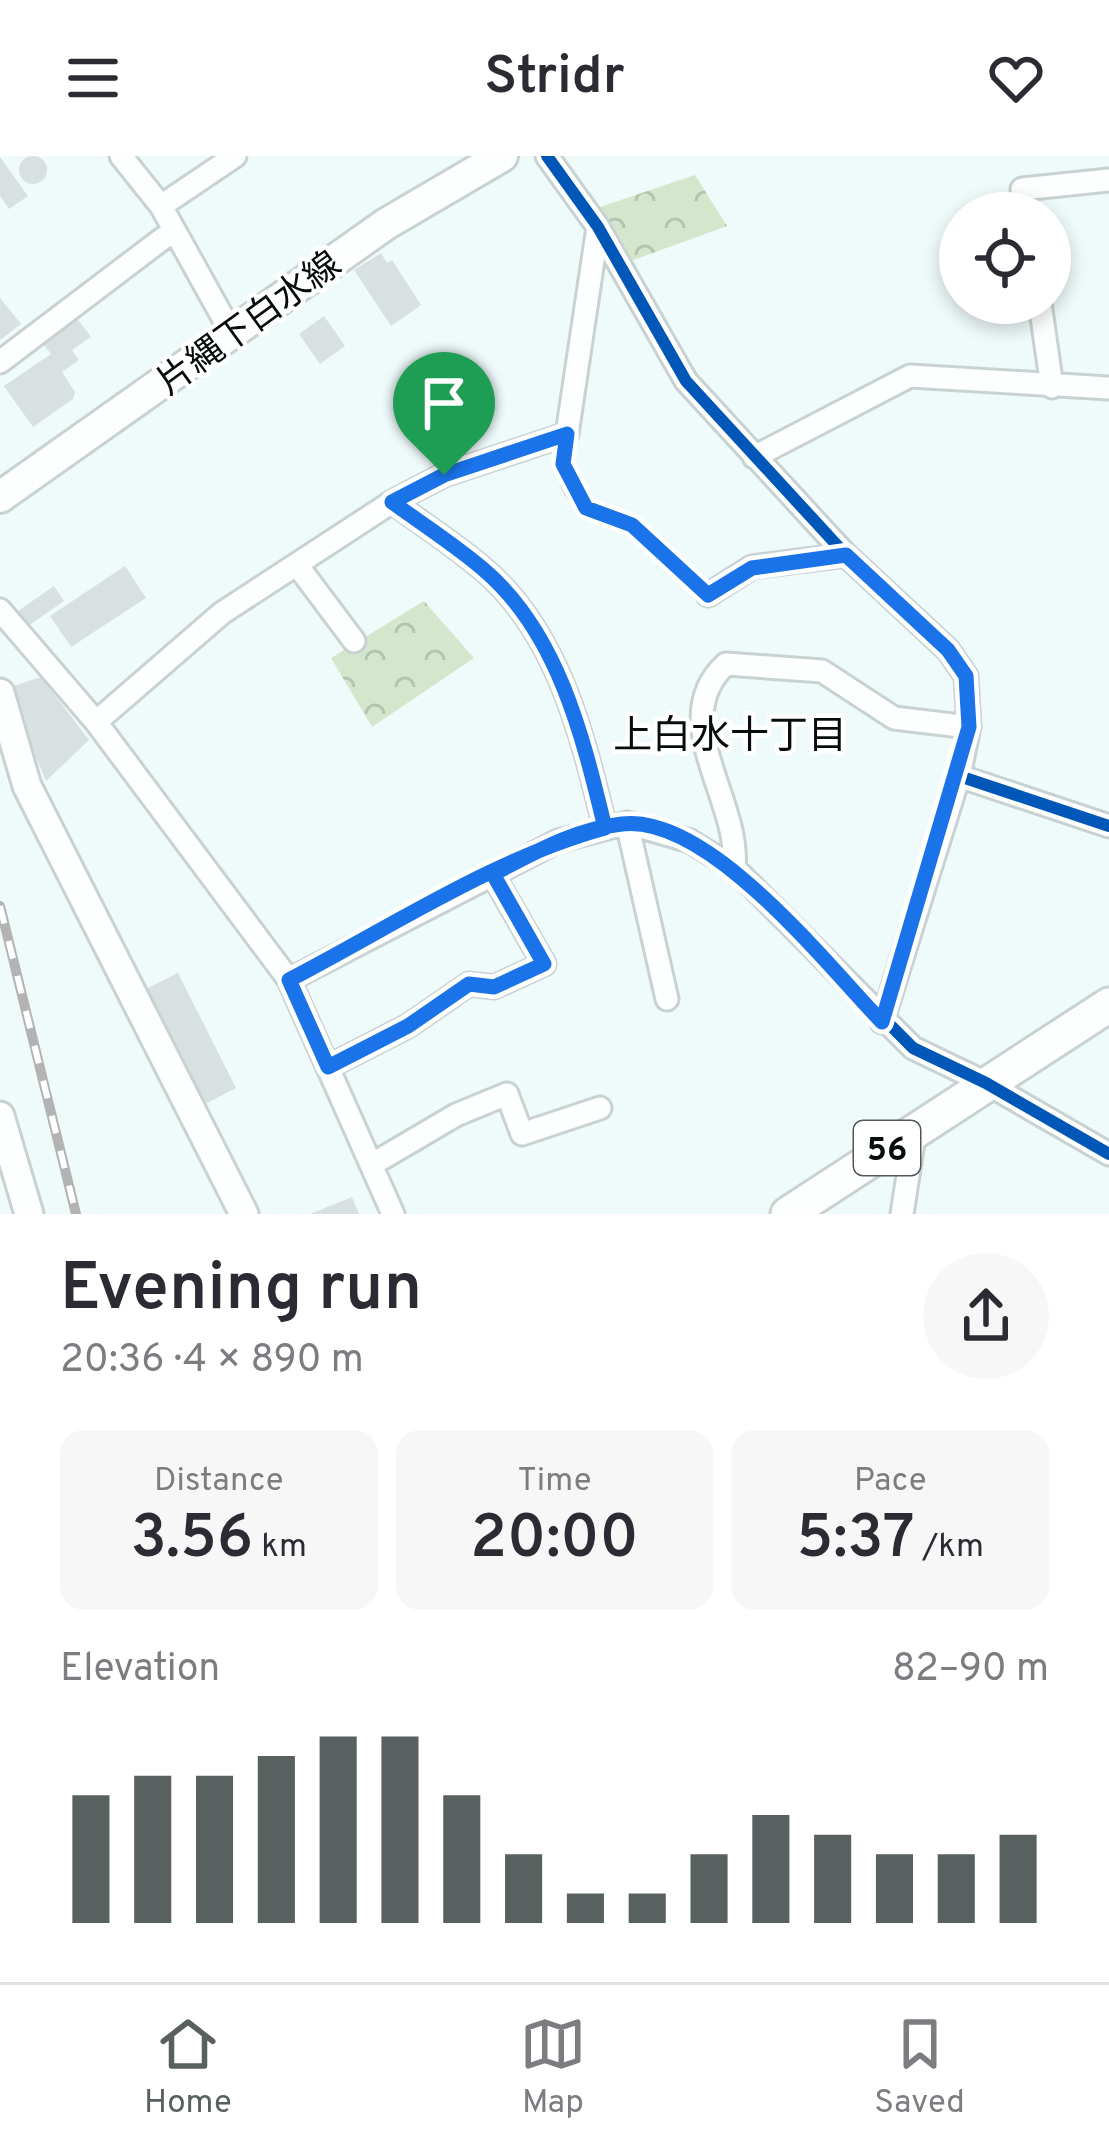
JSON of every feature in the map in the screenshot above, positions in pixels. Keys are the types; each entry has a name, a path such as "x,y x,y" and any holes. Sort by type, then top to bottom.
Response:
{"main road":[{"name":"片縄下白水線","path":"0,497 386,224 502,156"},
{"name":"56","path":"788,1214 1109,1005"}],"street":[{"path":"121,156 161,206 232,334"},
{"path":"161,206 235,156"},
{"path":"547,156 598,227 686,381 846,555 948,650 966,676 969,727 958,776 882,1022"},
{"path":"1022,192 1109,180"},
{"path":"96,722 222,613 392,502 482,460 567,434 598,227"},
{"path":"0,362 174,230"},
{"path":"1043,324 1052,387"},
{"path":"754,457 910,376 1109,388"},
{"path":"392,502 487,572 540,637 616,825 667,999"},
{"path":"708,595 752,568 846,555"},
{"path":"298,565 354,641"},
{"path":"0,610 96,722 289,980 393,1214"},
{"path":"734,868 737,838 698,714 708,680 725,664 822,670 894,718 969,727"},
{"path":"0,693 27,786 244,1214"},
{"path":"958,776 1109,826"},
{"path":"289,980 558,841 616,825 690,841 734,868 882,1022 913,1048 986,1083 1109,1154"},
{"path":"328,1067 408,1026 469,984 494,987 544,964 493,874"},
{"path":"371,1165 456,1115 507,1094 522,1134 569,1106 600,1108"},
{"path":"0,1116 29,1214"},
{"path":"902,1214 915,1130"}],"lane":[{"path":"567,434 563,464 586,508 632,525 708,595"}],"green space":[{"path":"695,175 727,226 628,262 600,207"},
{"path":"424,601 474,658 372,727 331,658"}],"building":[{"path":"33,156 43,160 47,170 43,180 33,184 23,180 19,170 23,160"},
{"path":"0,157 28,196 9,209 0,196"},
{"path":"381,253 387,263 392,260 421,305 391,326 354,270"},
{"path":"0,298 21,324 0,340"},
{"path":"324,316 345,346 320,364 299,334"},
{"path":"76,317 91,337 72,350 79,360 62,372 75,392 73,399 33,427 4,386 51,354 41,341"},
{"path":"125,566 146,598 71,647 50,616"},
{"path":"54,586 64,601 28,626 18,611"},
{"path":"41,677 89,740 46,781 7,688"},
{"path":"178,973 236,1088 205,1104 146,989"},
{"path":"352,1197 359,1214 310,1214"}],"railway":[{"path":"0,906 76,1214"}],"cycle path":[{"path":"547,156 598,227 686,381 846,555 948,650 966,676 969,727 959,776 1109,826"},
{"path":"289,980 558,841 627,823 690,841 734,868 913,1048 986,1083 1109,1154"}],"district":[{"name":"上白水十丁目","path":"730,734"}],"route":[{"path":"444,475 392,502 487,572 540,637 580,729 605,828 558,841 493,874 289,980 328,1067 408,1026 469,984 494,987 544,964 493,874 558,841 627,823 690,841 734,868 882,1022 969,727 966,676 948,650 846,555 752,568 708,595 632,525 586,508 574,494 563,464 567,434 444,475"}]}
